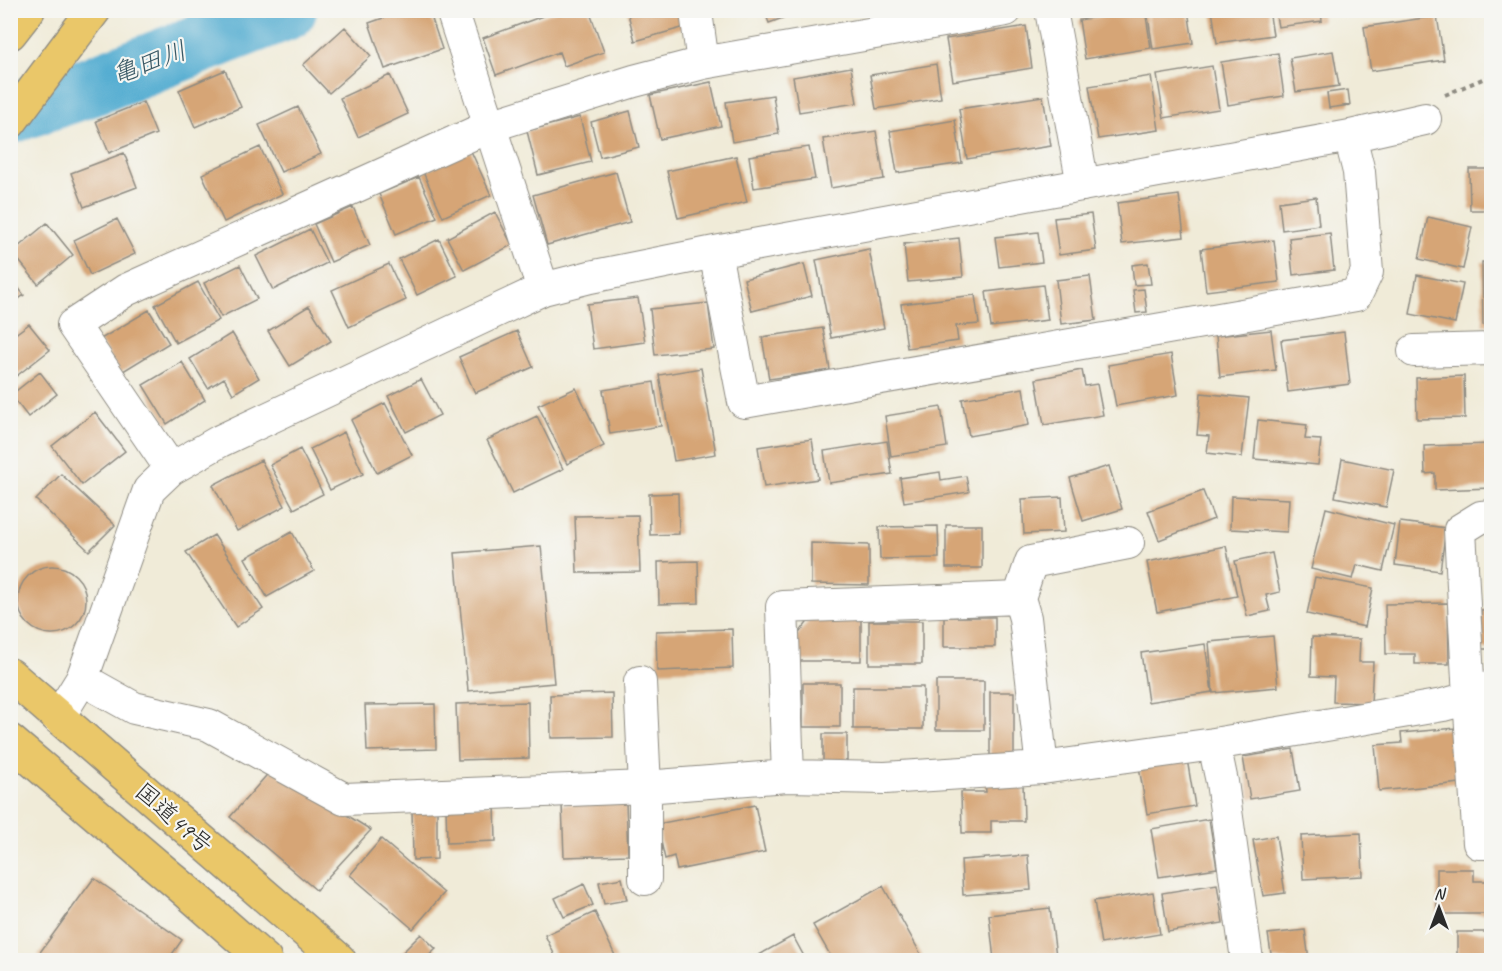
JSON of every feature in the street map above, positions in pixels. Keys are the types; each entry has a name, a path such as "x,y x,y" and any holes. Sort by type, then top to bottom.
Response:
{"highway":[{"path":"10,33 28,10"},
{"path":"10,122 94,10"},
{"name":"国道49号","path":"10,675 339,960"},
{"name":"国道49号","path":"10,741 265,960"}],"street":[{"path":"452,10 543,289"},
{"path":"699,10 696,12 703,63"},
{"path":"171,469 73,325 126,290 490,126 634,81 703,63 1006,10"},
{"path":"1051,10 1083,185"},
{"path":"58,718 81,679 149,490 171,469 230,436 543,289 590,277 715,252 1350,136 1425,119"},
{"path":"715,252 744,402 1265,312 1356,295 1367,272 1359,172 1350,136"},
{"path":"1414,351 1491,349"},
{"path":"1491,516 1481,517 1460,530 1480,693 1479,843 1491,843"},
{"path":"1042,768 1025,618 1019,598 1031,562 1128,543"},
{"path":"788,776 782,607 1019,598"},
{"path":"81,679 134,708 208,725 344,799 645,786 788,776 885,778 1042,768 1214,744 1443,705 1480,693"},
{"path":"640,682 645,786 645,879"},
{"path":"1214,744 1222,782 1247,960"}],"path":[{"path":"1425,119 1427,110 1437,98 1491,75"}],"building":[{"path":"406,10 429,10 442,49 385,69 369,23"},
{"path":"559,10 589,10 604,52 564,66 559,52 496,75 483,38"},
{"path":"627,10 685,10 689,26 635,41"},
{"path":"764,10 802,10 802,11 769,23"},
{"path":"1145,10 1151,48 1085,59 1079,20"},
{"path":"1147,10 1188,10 1193,43 1153,49"},
{"path":"1212,10 1269,10 1273,35 1217,43"},
{"path":"1275,10 1321,10 1322,21 1278,27"},
{"path":"1437,16 1444,60 1371,71 1364,27"},
{"path":"1026,26 1032,68 953,81 946,39"},
{"path":"345,27 371,56 329,93 303,65"},
{"path":"1333,51 1339,86 1296,92 1290,58"},
{"path":"1278,53 1284,96 1228,105 1221,62"},
{"path":"936,64 941,98 876,109 870,75"},
{"path":"1212,66 1219,109 1164,118 1157,75"},
{"path":"851,67 857,103 799,112 793,77"},
{"path":"225,70 241,107 195,127 179,90"},
{"path":"390,75 408,114 358,137 340,98"},
{"path":"1151,76 1159,130 1098,139 1089,86"},
{"path":"711,82 721,126 660,139 650,95"},
{"path":"1348,90 1350,105 1329,108 1327,93"},
{"path":"773,95 779,134 732,142 726,102"},
{"path":"1043,96 1051,146 967,159 959,109"},
{"path":"143,102 156,134 109,153 96,121"},
{"path":"298,107 321,154 281,172 259,125"},
{"path":"630,111 639,147 600,157 591,122"},
{"path":"580,117 591,162 538,175 527,131"},
{"path":"955,120 962,163 897,173 890,131"},
{"path":"876,131 884,179 831,188 823,139"},
{"path":"260,147 282,194 224,222 202,174"},
{"path":"809,147 815,179 754,188 749,156"},
{"path":"471,151 491,195 443,217 423,172"},
{"path":"124,153 137,187 84,207 71,173"},
{"path":"736,156 747,202 678,218 667,171"},
{"path":"1469,169 1492,169 1492,210 1470,210"},
{"path":"616,172 630,222 547,245 533,195"},
{"path":"419,177 437,217 396,234 379,194"},
{"path":"1179,195 1184,237 1122,244 1117,203"},
{"path":"1316,197 1319,225 1282,230 1279,202"},
{"path":"353,207 370,245 331,262 314,224"},
{"path":"495,212 512,245 464,270 447,238"},
{"path":"1091,214 1096,250 1059,255 1054,218"},
{"path":"1428,217 1472,227 1463,269 1419,259"},
{"path":"117,219 135,254 90,275 74,240"},
{"path":"47,223 73,255 38,284 12,252"},
{"path":"310,229 327,263 273,290 256,256"},
{"path":"1038,232 1042,262 999,267 995,237"},
{"path":"1330,233 1334,270 1293,275 1289,238"},
{"path":"959,238 963,277 908,282 904,244"},
{"path":"439,239 457,276 417,295 399,259"},
{"path":"1274,240 1279,282 1206,291 1201,249"},
{"path":"869,249 884,328 831,338 816,260"},
{"path":"1482,262 1492,262 1492,325 1483,325"},
{"path":"1148,263 1151,284 1134,285 1132,265"},
{"path":"389,264 406,300 349,327 332,290"},
{"path":"804,264 812,296 752,311 744,279"},
{"path":"240,265 257,299 221,317 204,283"},
{"path":"1417,275 1463,284 1455,323 1410,314"},
{"path":"1090,276 1096,320 1061,324 1056,280"},
{"path":"10,277 24,295 10,305"},
{"path":"198,282 219,320 176,343 155,305"},
{"path":"1043,285 1048,320 991,327 986,292"},
{"path":"1144,289 1147,312 1136,313 1133,290"},
{"path":"975,295 979,324 956,326 958,341 907,348 901,304"},
{"path":"638,298 645,342 593,349 587,304"},
{"path":"708,303 714,349 655,355 650,309"},
{"path":"309,306 331,341 290,366 268,331"},
{"path":"149,310 169,343 120,373 99,340"},
{"path":"29,324 50,350 10,381 10,338"},
{"path":"823,328 830,370 769,379 762,337"},
{"path":"1271,330 1276,370 1220,377 1216,336"},
{"path":"517,331 533,367 475,393 459,357"},
{"path":"1344,332 1350,384 1288,392 1281,340"},
{"path":"232,333 259,378 233,394 224,378 208,388 190,359"},
{"path":"1171,354 1178,395 1116,406 1108,365"},
{"path":"182,362 205,400 167,424 143,385"},
{"path":"701,368 716,454 674,461 659,375"},
{"path":"1082,370 1085,386 1097,384 1103,415 1044,425 1036,379"},
{"path":"40,372 57,394 28,417 11,395"},
{"path":"1464,376 1465,418 1417,419 1416,378"},
{"path":"421,379 440,415 406,432 388,396"},
{"path":"654,382 661,426 610,434 603,390"},
{"path":"576,388 604,446 567,464 538,405"},
{"path":"1023,388 1029,425 969,436 962,399"},
{"path":"1201,393 1249,398 1242,457 1207,453 1209,436 1197,435"},
{"path":"385,403 412,455 377,473 351,420"},
{"path":"941,407 947,447 891,456 885,416"},
{"path":"95,412 125,451 82,485 52,446"},
{"path":"537,416 563,469 513,493 487,440"},
{"path":"1258,420 1307,425 1305,439 1321,440 1318,465 1254,459"},
{"path":"344,432 363,474 330,490 310,449"},
{"path":"812,439 818,479 764,487 758,447"},
{"path":"887,441 892,474 829,483 824,451"},
{"path":"1492,444 1492,488 1435,490 1435,473 1425,474 1424,446"},
{"path":"300,449 323,494 294,509 270,465"},
{"path":"1342,459 1394,470 1386,507 1335,497"},
{"path":"261,460 285,506 237,531 213,485"},
{"path":"1109,466 1122,509 1083,521 1070,478"},
{"path":"940,472 941,480 966,476 969,492 904,502 900,478"},
{"path":"61,474 115,525 89,551 36,500"},
{"path":"1203,491 1214,519 1159,540 1148,511"},
{"path":"678,493 679,534 650,535 649,494"},
{"path":"1231,496 1289,499 1287,532 1230,529"},
{"path":"1062,497 1064,532 1024,534 1022,499"},
{"path":"1326,508 1394,525 1383,571 1357,565 1353,579 1311,569"},
{"path":"638,515 640,572 577,573 575,516"},
{"path":"1400,522 1446,528 1440,571 1395,565"},
{"path":"946,525 982,525 982,568 946,568"},
{"path":"938,526 939,558 880,559 879,527"},
{"path":"292,532 314,571 267,597 245,558"},
{"path":"214,535 263,609 236,627 186,552"},
{"path":"811,543 869,545 869,585 811,584"},
{"path":"541,546 554,683 468,691 455,553"},
{"path":"1226,546 1237,596 1157,612 1147,562"},
{"path":"1272,553 1280,592 1266,595 1270,611 1247,616 1235,561"},
{"path":"698,561 699,603 659,604 658,562"},
{"path":"45,566 59,566 71,571 81,581 86,600 81,619 71,629 59,634 45,634 33,629 23,619 18,607 18,593 23,581 33,571"},
{"path":"1315,577 1373,588 1365,627 1307,614"},
{"path":"1448,603 1449,664 1415,664 1415,654 1386,654 1385,604"},
{"path":"1481,610 1492,610 1492,649 1482,649"},
{"path":"944,617 995,617 995,647 944,647"},
{"path":"861,618 861,661 796,661 796,637 810,619"},
{"path":"869,621 922,621 922,664 869,664"},
{"path":"732,629 733,668 657,671 656,631"},
{"path":"1273,636 1278,687 1213,693 1209,642"},
{"path":"1312,637 1360,639 1359,662 1373,662 1371,703 1333,702 1334,677 1311,676"},
{"path":"1205,644 1212,692 1148,702 1141,653"},
{"path":"936,681 984,681 984,730 936,730"},
{"path":"803,683 840,683 840,727 803,727"},
{"path":"853,687 923,687 923,729 853,729"},
{"path":"990,692 1014,692 1014,758 990,758"},
{"path":"612,693 613,737 551,738 550,695"},
{"path":"528,702 529,758 458,760 456,704"},
{"path":"435,704 436,749 367,751 365,705"},
{"path":"1456,728 1461,783 1379,791 1375,745 1402,743 1401,733"},
{"path":"823,734 847,734 847,764 823,764"},
{"path":"1293,749 1300,791 1250,799 1243,757"},
{"path":"1187,759 1195,806 1147,814 1139,767"},
{"path":"272,769 371,830 316,890 230,817"},
{"path":"985,782 1023,782 1024,821 991,821 991,833 962,833 961,792 986,792"},
{"path":"626,802 628,855 564,857 562,804"},
{"path":"495,804 496,841 447,843 446,806"},
{"path":"755,805 765,852 677,870 674,856 665,859 657,824"},
{"path":"412,808 437,808 437,859 413,860"},
{"path":"1209,819 1217,868 1159,877 1151,829"},
{"path":"1361,833 1363,876 1303,879 1301,836"},
{"path":"1276,836 1285,893 1263,896 1253,840"},
{"path":"381,839 444,893 413,929 350,875"},
{"path":"1028,855 1031,890 963,895 961,860"},
{"path":"1437,869 1474,869 1474,881 1492,881 1492,914 1437,914"},
{"path":"94,878 182,940 168,960 46,960 38,955"},
{"path":"622,878 627,900 604,904 599,882"},
{"path":"584,884 593,905 564,917 555,898"},
{"path":"1217,884 1223,923 1168,932 1162,893"},
{"path":"883,886 924,960 833,960 813,925"},
{"path":"1153,892 1160,934 1101,944 1094,901"},
{"path":"1050,908 1056,956 994,960 989,915"},
{"path":"595,912 617,960 557,960 545,935"},
{"path":"1305,930 1309,960 1272,960 1268,934"},
{"path":"1457,932 1492,932 1492,960 1457,960"},
{"path":"421,934 436,949 424,960 408,960 401,954"},
{"path":"793,936 806,960 750,960"}],"waterway":[{"name":"亀田川","path":"10,114 92,86 287,10"}]}
